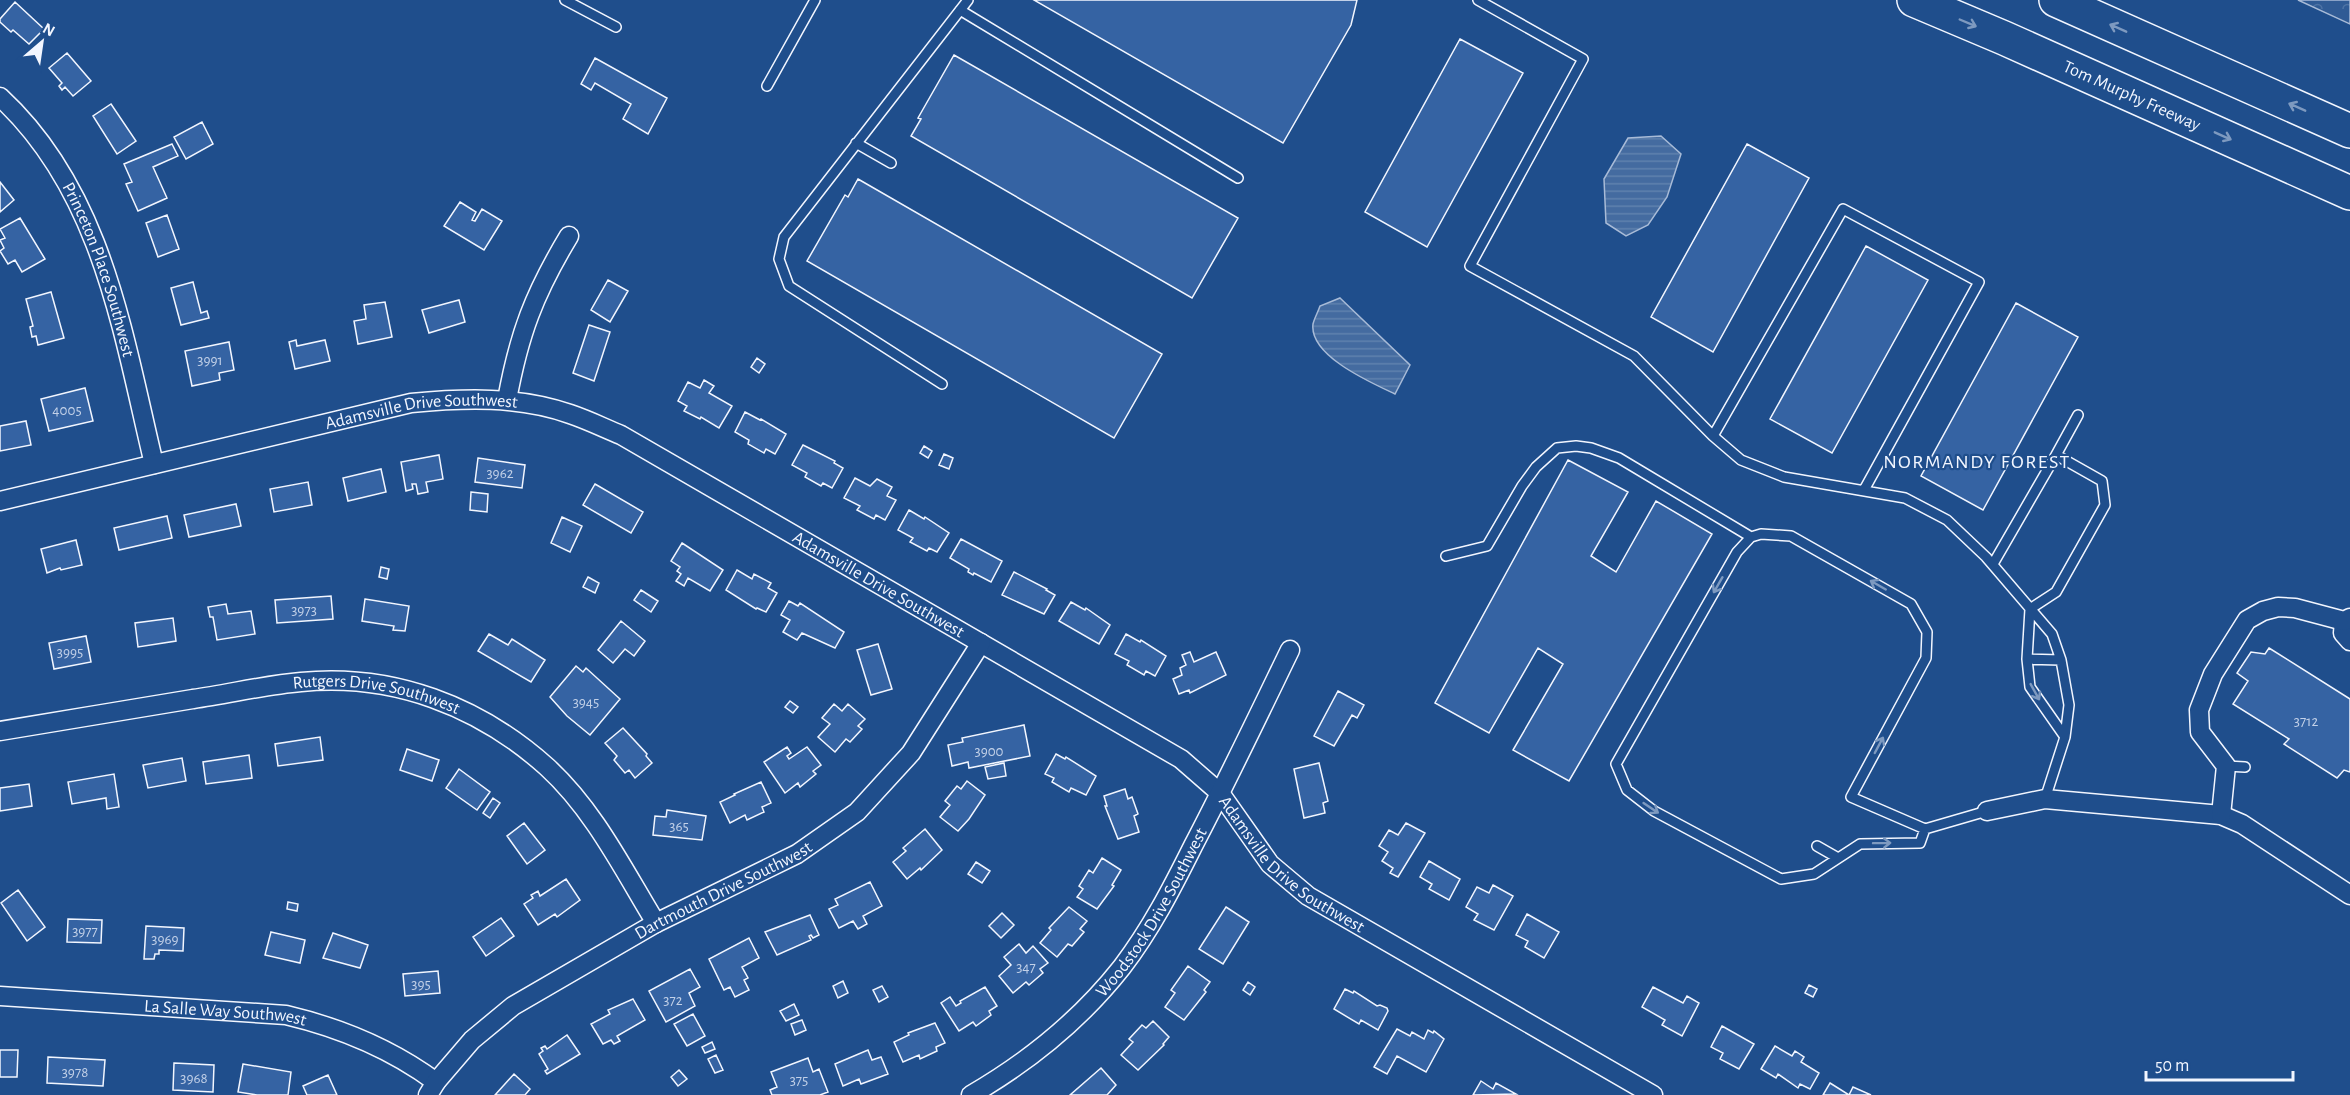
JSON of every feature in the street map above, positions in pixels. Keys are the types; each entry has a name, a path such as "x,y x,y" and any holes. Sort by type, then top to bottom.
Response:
{"highway":[{"name":"Tom Murphy Freeway","path":"1914,0 2350,193"},
{"path":"2056,0 2350,130"}],"street":[{"name":"Princeton Place Southwest","path":"0,97 37,139 66,181 87,220 112,288 154,464"},
{"path":"507,400 515,357 528,315 546,273 569,236"},
{"name":"Adamsville Drive Southwest","path":"0,501 411,404 459,398 507,400 569,413 621,435 1181,759 1220,793 1270,864 1308,896 1653,1095"},
{"path":"2221,815 2226,766 2200,732 2199,710 2212,674 2247,620 2263,611 2278,607 2295,608 2347,620 2343,633 2350,641"},
{"name":"Dartmouth Drive Southwest","path":"432,1088 472,1040 513,1006 656,923 797,854 857,812 911,753 981,643"},
{"name":"Woodstock Drive Southwest","path":"970,1095 1032,1055 1080,1014 1121,968 1153,924 1290,650"},
{"name":"Rutgers Drive Southwest","path":"0,731 301,682 354,680 404,688 438,699 474,715 514,741 548,768 594,821 656,923"},
{"path":"1987,812 2045,799 2221,815 2242,824 2350,895"},
{"name":"La Salle Way Southwest","path":"0,996 286,1014 327,1025 364,1039 414,1066 432,1088"}],"lane":[{"path":"565,0 616,27"},
{"path":"767,86 815,0"},
{"path":"942,384 789,286 779,259 784,237 968,0"},
{"path":"1478,0 1582,59 1470,266 1634,356 1713,436 1741,460 1785,477 1905,498 1947,520 1993,564 2052,634 2061,660 2069,705 2065,737 2045,799"},
{"path":"960,10 1238,178"},
{"path":"856,143 891,163"},
{"path":"1713,436 1843,209 1979,282 1864,490"},
{"path":"1993,564 2078,415"},
{"path":"1446,556 1487,546 1521,486 1536,467 1557,448 1576,446 1591,448 1619,458 1751,537"},
{"path":"2030,609 2056,592 2105,505 2103,482 2056,455"},
{"path":"1924,829 1920,843 1860,844 1814,874 1781,879 1654,811 1627,790 1616,764 1737,552 1751,537 1761,534 1791,536 1911,604 1927,632 1926,658 1851,797 1924,829 1987,812"},
{"path":"2030,609 2027,658 2030,687 2065,737"},
{"path":"2027,658 2061,660"},
{"path":"2226,766 2246,767"},
{"path":"1817,846 1838,858"}],"green space":[{"path":"2298,0 2350,0 2350,24"}],"shaded area":[{"path":"1661,136 1681,154 1667,197 1648,225 1626,236 1606,223 1604,179 1628,138"},
{"path":"1340,298 1410,365 1395,394 1344,367 1321,347 1314,336 1313,324 1320,306"}],"building":[{"path":"1034,0 1357,0 1351,25 1283,143"},
{"path":"15,2 44,29 29,44 0,22"},
{"path":"1460,39 1523,73 1427,247 1365,212"},
{"path":"67,53 91,81 73,96 65,87 62,90 59,86 62,83 49,68"},
{"path":"954,55 1238,218 1192,298 911,136 921,119 918,118"},
{"path":"595,58 667,98 648,134 623,119 631,104 595,83 591,90 581,84"},
{"path":"111,104 136,141 117,154 93,116"},
{"path":"202,122 213,144 186,159 174,137"},
{"path":"172,144 178,156 153,167 167,198 138,211 126,184 132,182 124,164"},
{"path":"1747,144 1809,178 1713,352 1651,317"},
{"path":"858,179 1162,354 1114,438 807,261 845,195 848,197"},
{"path":"0,182 14,200 0,212"},
{"path":"460,202 476,212 472,220 475,221 482,209 502,221 484,250 444,226"},
{"path":"167,215 179,249 158,257 146,223"},
{"path":"20,218 45,259 22,272 15,260 8,264 0,251 4,248 0,240 5,238 0,229"},
{"path":"1866,246 1928,280 1832,453 1770,419"},
{"path":"608,280 628,291 610,322 591,310"},
{"path":"193,282 201,313 207,311 209,318 181,325 171,288"},
{"path":"51,292 64,338 38,345 36,336 32,337 30,327 33,326 26,299"},
{"path":"459,300 465,322 429,333 422,310"},
{"path":"385,302 392,337 358,344 354,321 366,319 364,305"},
{"path":"2016,303 2078,337 1983,510 1921,476"},
{"path":"589,325 610,332 594,381 573,373"},
{"path":"296,340 297,346 325,340 330,361 295,369 289,342"},
{"path":"229,342 234,370 219,373 220,380 192,386 185,351"},
{"path":"757,358 765,364 759,373 751,367"},
{"path":"704,380 714,386 709,393 732,406 719,428 701,417 700,419 684,411 687,406 678,401 688,382 700,388"},
{"path":"85,388 93,421 49,431 41,399"},
{"path":"745,412 786,434 775,454 766,449 764,453 748,444 749,440 735,432"},
{"path":"26,421 31,445 0,451 0,426"},
{"path":"803,445 835,461 834,463 843,468 832,488 823,483 821,486 805,477 807,473 792,465"},
{"path":"924,446 932,451 928,458 920,453"},
{"path":"944,454 953,458 949,469 939,465"},
{"path":"439,455 443,479 426,482 428,492 418,494 416,484 412,484 413,489 406,491 401,462"},
{"path":"478,458 525,465 522,488 475,482"},
{"path":"1568,460 1628,492 1591,556 1616,572 1656,501 1712,534 1569,781 1513,750 1563,664 1538,648 1489,733 1435,703"},
{"path":"381,469 386,492 348,501 343,478"},
{"path":"855,478 870,486 877,479 892,487 887,496 896,500 885,520 876,515 874,519 857,510 860,506 844,498"},
{"path":"308,482 312,505 274,512 270,489"},
{"path":"595,484 643,512 631,533 583,505"},
{"path":"471,492 488,494 487,512 470,510"},
{"path":"236,504 241,526 189,537 184,515"},
{"path":"909,510 924,519 925,517 949,533 937,552 929,548 927,551 910,542 913,538 898,530"},
{"path":"167,516 172,538 119,550 114,528"},
{"path":"562,517 582,526 570,552 551,543"},
{"path":"961,539 1002,561 991,582 974,573 973,575 968,572 969,569 950,558"},
{"path":"76,540 82,565 61,570 60,568 47,573 41,549"},
{"path":"682,543 723,570 710,591 688,578 684,586 676,581 681,574 677,571 680,567 671,561"},
{"path":"381,567 389,569 387,579 379,577"},
{"path":"737,570 752,579 754,574 771,583 768,588 777,593 766,612 756,609 726,590"},
{"path":"1014,572 1055,595 1044,614 1002,595"},
{"path":"588,577 599,583 595,593 583,587"},
{"path":"641,590 658,601 651,612 634,600"},
{"path":"331,596 333,619 277,623 275,600"},
{"path":"365,599 409,606 405,631 393,630 394,626 362,621"},
{"path":"789,601 798,606 800,603 844,632 835,648 802,633 797,640 783,632 790,620 781,615"},
{"path":"1071,602 1085,610 1086,608 1110,625 1099,644 1059,621"},
{"path":"226,604 228,614 251,611 255,634 217,640 213,617 210,617 208,607"},
{"path":"173,618 176,641 138,647 135,623"},
{"path":"621,621 645,641 634,656 625,649 613,663 598,650"},
{"path":"489,634 508,645 512,639 545,660 531,682 478,651"},
{"path":"1126,634 1140,642 1141,640 1166,656 1155,676 1146,671 1144,675 1127,665 1129,661 1115,654"},
{"path":"86,636 91,662 54,669 49,643"},
{"path":"878,644 892,689 871,695 857,650"},
{"path":"2269,648 2350,699 2350,772 2344,770 2337,778 2284,744 2289,739 2233,704 2248,681 2237,673 2251,652 2265,654"},
{"path":"1190,652 1194,662 1216,652 1226,675 1190,693 1189,690 1179,694 1173,679 1182,675 1180,668 1186,665 1182,655"},
{"path":"576,666 583,672 586,668 620,699 590,735 567,716 550,697"},
{"path":"1338,691 1364,705 1357,718 1352,715 1334,746 1314,736"},
{"path":"790,701 798,707 793,713 785,707"},
{"path":"834,704 842,711 848,704 865,719 858,726 862,729 850,742 846,739 835,752 818,737 830,724 822,718"},
{"path":"1024,725 1030,756 969,768 968,762 952,766 948,745 963,742 962,738"},
{"path":"623,728 647,754 646,756 652,763 635,778 629,770 625,773 614,760 617,756 605,743"},
{"path":"320,737 323,760 278,766 275,744"},
{"path":"787,747 791,753 787,756 789,759 807,747 821,765 813,771 816,774 800,787 798,783 785,793 764,762"},
{"path":"407,749 439,760 432,781 400,770"},
{"path":"1056,754 1065,759 1066,757 1096,776 1086,795 1071,788 1069,792 1052,782 1054,778 1045,774"},
{"path":"249,755 252,778 206,784 203,762"},
{"path":"182,758 186,781 148,788 143,765"},
{"path":"1004,763 1006,776 988,779 985,767"},
{"path":"1319,763 1328,801 1323,803 1325,813 1304,818 1294,769"},
{"path":"459,769 490,792 477,810 446,788"},
{"path":"114,774 119,807 107,809 106,798 72,804 68,782"},
{"path":"967,781 985,795 958,831 940,817 950,805 945,801 957,786 961,789"},
{"path":"761,782 771,803 762,807 764,812 747,820 745,815 730,823 720,802"},
{"path":"29,784 32,806 0,811 0,788"},
{"path":"1125,789 1128,799 1132,797 1138,814 1134,816 1139,832 1118,839 1105,806 1107,806 1104,796"},
{"path":"493,798 500,803 490,818 483,813"},
{"path":"667,810 706,816 702,840 653,835 655,816 666,817"},
{"path":"524,823 545,850 527,864 507,836"},
{"path":"1406,823 1425,833 1398,877 1390,873 1393,868 1382,861 1388,852 1379,846 1389,830 1398,835"},
{"path":"925,829 942,850 921,870 920,868 907,879 893,862 906,851 903,848"},
{"path":"1102,858 1121,870 1112,885 1114,886 1097,909 1077,897 1083,889 1079,886 1089,870 1093,873"},
{"path":"1429,861 1460,879 1449,900 1429,889 1432,884 1420,877"},
{"path":"976,862 990,871 982,883 968,874"},
{"path":"566,879 580,900 557,917 555,914 538,925 524,904 533,898 531,895 538,891 540,896"},
{"path":"870,882 882,906 863,916 867,924 858,929 853,921 839,928 829,909 838,905 835,899"},
{"path":"1493,885 1513,896 1494,930 1474,920 1478,914 1466,907 1477,887 1489,893"},
{"path":"18,890 45,927 27,941 1,903"},
{"path":"288,902 298,904 297,911 287,909"},
{"path":"1069,907 1087,921 1080,929 1084,932 1072,946 1068,944 1057,957 1040,943 1051,930 1049,928"},
{"path":"1226,907 1249,922 1223,964 1199,949"},
{"path":"1002,913 1014,925 1001,938 989,926"},
{"path":"1527,914 1559,932 1544,958 1525,947 1528,941 1516,935"},
{"path":"810,915 819,935 813,938 811,935 809,936 811,940 777,955 765,932"},
{"path":"501,918 514,936 486,956 473,937"},
{"path":"68,919 102,920 101,943 67,942"},
{"path":"146,926 184,928 183,951 159,950 159,954 155,954 154,959 144,959"},
{"path":"271,932 305,940 300,963 265,955"},
{"path":"333,933 368,945 360,968 323,958"},
{"path":"749,938 759,958 742,967 748,978 744,980 749,990 735,997 730,987 724,990 709,959"},
{"path":"1019,944 1026,953 1033,946 1048,963 1040,969 1043,973 1029,985 1026,982 1013,993 999,976 1011,965 1004,957"},
{"path":"1188,966 1210,982 1204,990 1206,992 1184,1020 1165,1007 1175,993 1171,990"},
{"path":"690,969 700,987 689,993 695,1006 666,1022 649,991"},
{"path":"438,971 440,993 405,996 403,974"},
{"path":"843,981 848,993 838,998 833,986"},
{"path":"1248,982 1255,987 1250,995 1243,990"},
{"path":"1809,985 1817,989 1813,997 1805,993"},
{"path":"882,986 888,997 879,1002 873,990"},
{"path":"985,987 997,1006 989,1011 991,1015 976,1026 973,1022 959,1031 941,1003 950,997 956,1006 961,1003 960,1001"},
{"path":"1653,987 1683,1003 1687,996 1699,1003 1682,1036 1662,1025 1665,1020 1642,1007"},
{"path":"1345,989 1353,993 1354,991 1377,1006 1387,1008 1388,1011 1378,1030 1361,1020 1359,1024 1334,1009"},
{"path":"633,999 645,1020 617,1036 620,1041 614,1044 611,1040 603,1044 591,1024 610,1014 608,1010"},
{"path":"794,1004 799,1015 786,1021 780,1011"},
{"path":"693,1014 705,1036 687,1046 674,1024"},
{"path":"802,1020 806,1030 795,1035 791,1024"},
{"path":"1153,1021 1169,1037 1164,1045 1138,1070 1121,1055 1133,1042 1129,1039 1142,1025 1146,1028"},
{"path":"935,1023 945,1043 936,1047 937,1051 920,1059 919,1055 903,1062 894,1042 909,1035 908,1033"},
{"path":"1722,1026 1754,1044 1739,1069 1720,1059 1723,1053 1711,1047"},
{"path":"1397,1029 1410,1036 1412,1032 1424,1039 1428,1030 1433,1033 1434,1031 1444,1039 1426,1072 1397,1056 1387,1074 1374,1067"},
{"path":"567,1035 580,1054 547,1074 545,1071 548,1069 539,1054 543,1051 541,1048 545,1046 547,1049"},
{"path":"712,1042 715,1049 705,1053 702,1047"},
{"path":"1775,1046 1792,1056 1795,1051 1804,1057 1801,1062 1819,1073 1810,1089 1800,1084 1798,1088 1778,1074 1776,1078 1761,1069"},
{"path":"0,1050 18,1050 17,1077 0,1077"},
{"path":"868,1050 872,1060 881,1057 888,1074 861,1084 859,1079 843,1086 835,1064"},
{"path":"716,1055 723,1070 715,1073 708,1059"},
{"path":"48,1057 105,1060 103,1086 47,1083"},
{"path":"808,1058 813,1072 819,1069 828,1092 820,1095 772,1095 770,1090 777,1087 771,1072"},
{"path":"174,1063 214,1065 213,1092 173,1090"},
{"path":"243,1064 291,1072 288,1095 257,1095 238,1092"},
{"path":"1101,1068 1116,1085 1107,1095 1070,1095"},
{"path":"679,1070 687,1079 678,1086 671,1077"},
{"path":"514,1074 530,1089 525,1095 495,1095"},
{"path":"328,1075 337,1095 307,1095 303,1086"},
{"path":"1481,1081 1493,1089 1496,1083 1516,1094 1473,1095"},
{"path":"1830,1083 1849,1095 1823,1095"},
{"path":"1853,1087 1871,1095 1849,1095"}],"district":[{"name":"NORMANDY FOREST","path":"1977,461"}]}
